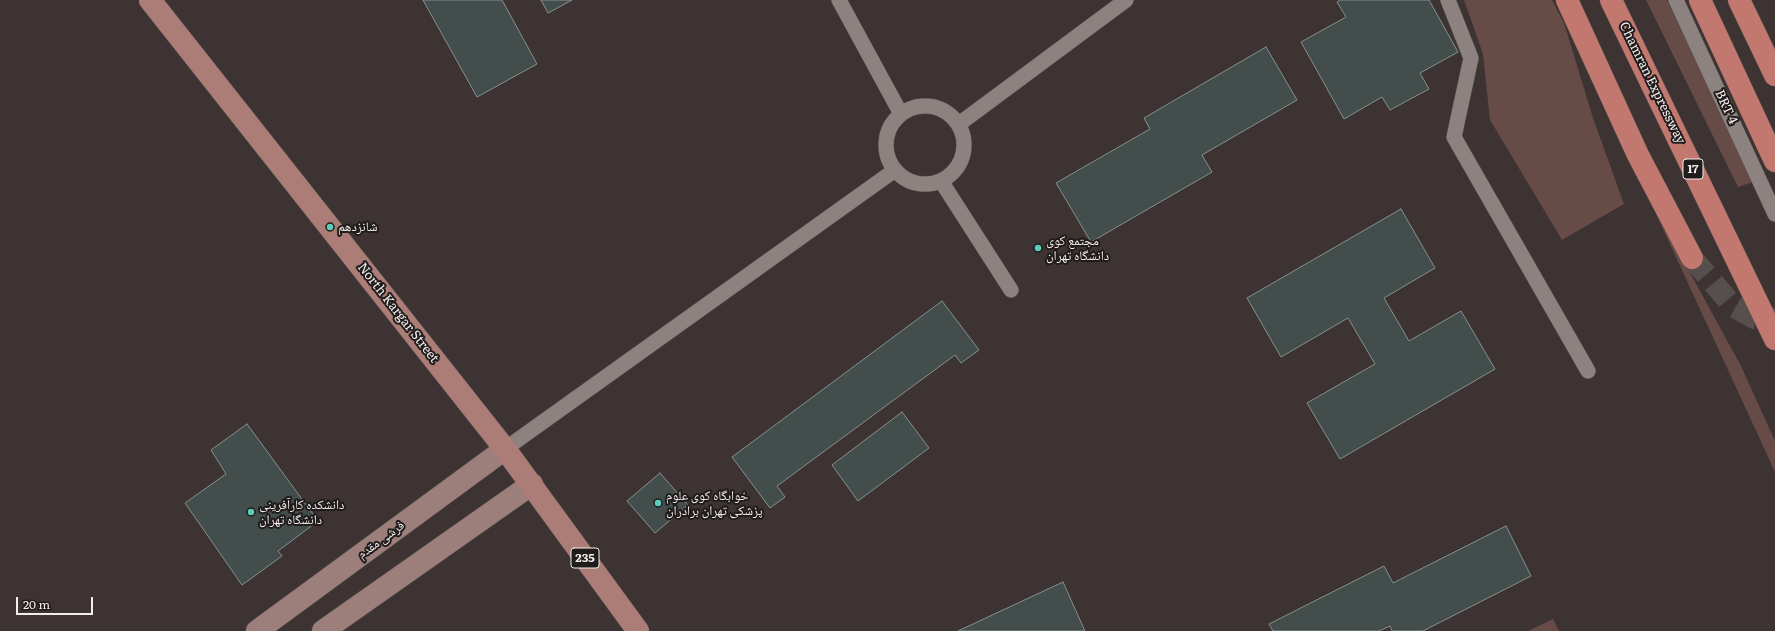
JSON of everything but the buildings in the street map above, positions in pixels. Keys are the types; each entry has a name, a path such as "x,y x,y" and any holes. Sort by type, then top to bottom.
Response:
{"highway":[{"path":"1567,0 1638,155 1692,258"},
{"name":"Chamran Expressway","path":"1612,0 1775,339"},
{"path":"1700,0 1775,161"},
{"path":"1739,0 1775,75"}],"main road":[{"name":"North Kargar Street","path":"150,0 505,449 638,631"}],"street":[{"name":"فرشی مقدم","path":"256,631 505,449"},
{"path":"323,631 532,484"}],"lane":[{"path":"840,0 901,114"},
{"path":"958,124 1126,0"},
{"path":"1448,0 1471,58 1454,137 1588,371"},
{"name":"BRT 4","path":"1676,0 1775,214"},
{"path":"925,106 938,108 950,114 958,124 963,137 964,150 960,163 952,174 941,181 928,184 916,183 905,178 895,170 889,159 886,147 888,135 893,123 901,114 912,108 925,106"},
{"path":"505,449 895,170"},
{"path":"941,181 1011,290"}],"shaded area":[{"path":"1464,0 1552,0 1564,23 1593,118 1624,204 1562,240 1490,120 1483,54"},
{"path":"1646,0 1667,0 1753,182 1738,187"},
{"path":"1646,192 1741,366 1775,441 1775,472"},
{"path":"1553,619 1559,631 1528,631"}],"tunnel":[{"path":"1692,258 1733,306 1754,318 1775,319"}],"place":[{"name":"شانزدهم","path":"330,227"},
{"name":"مجتمع کوی دانشگاه تهران","path":"1038,248"},
{"name":"خوابگاه کوی علوم پزشکی تهران برادران","path":"658,503"},
{"name":"دانشکده کارآفرینی دانشگاه تهران","path":"251,512"}]}
